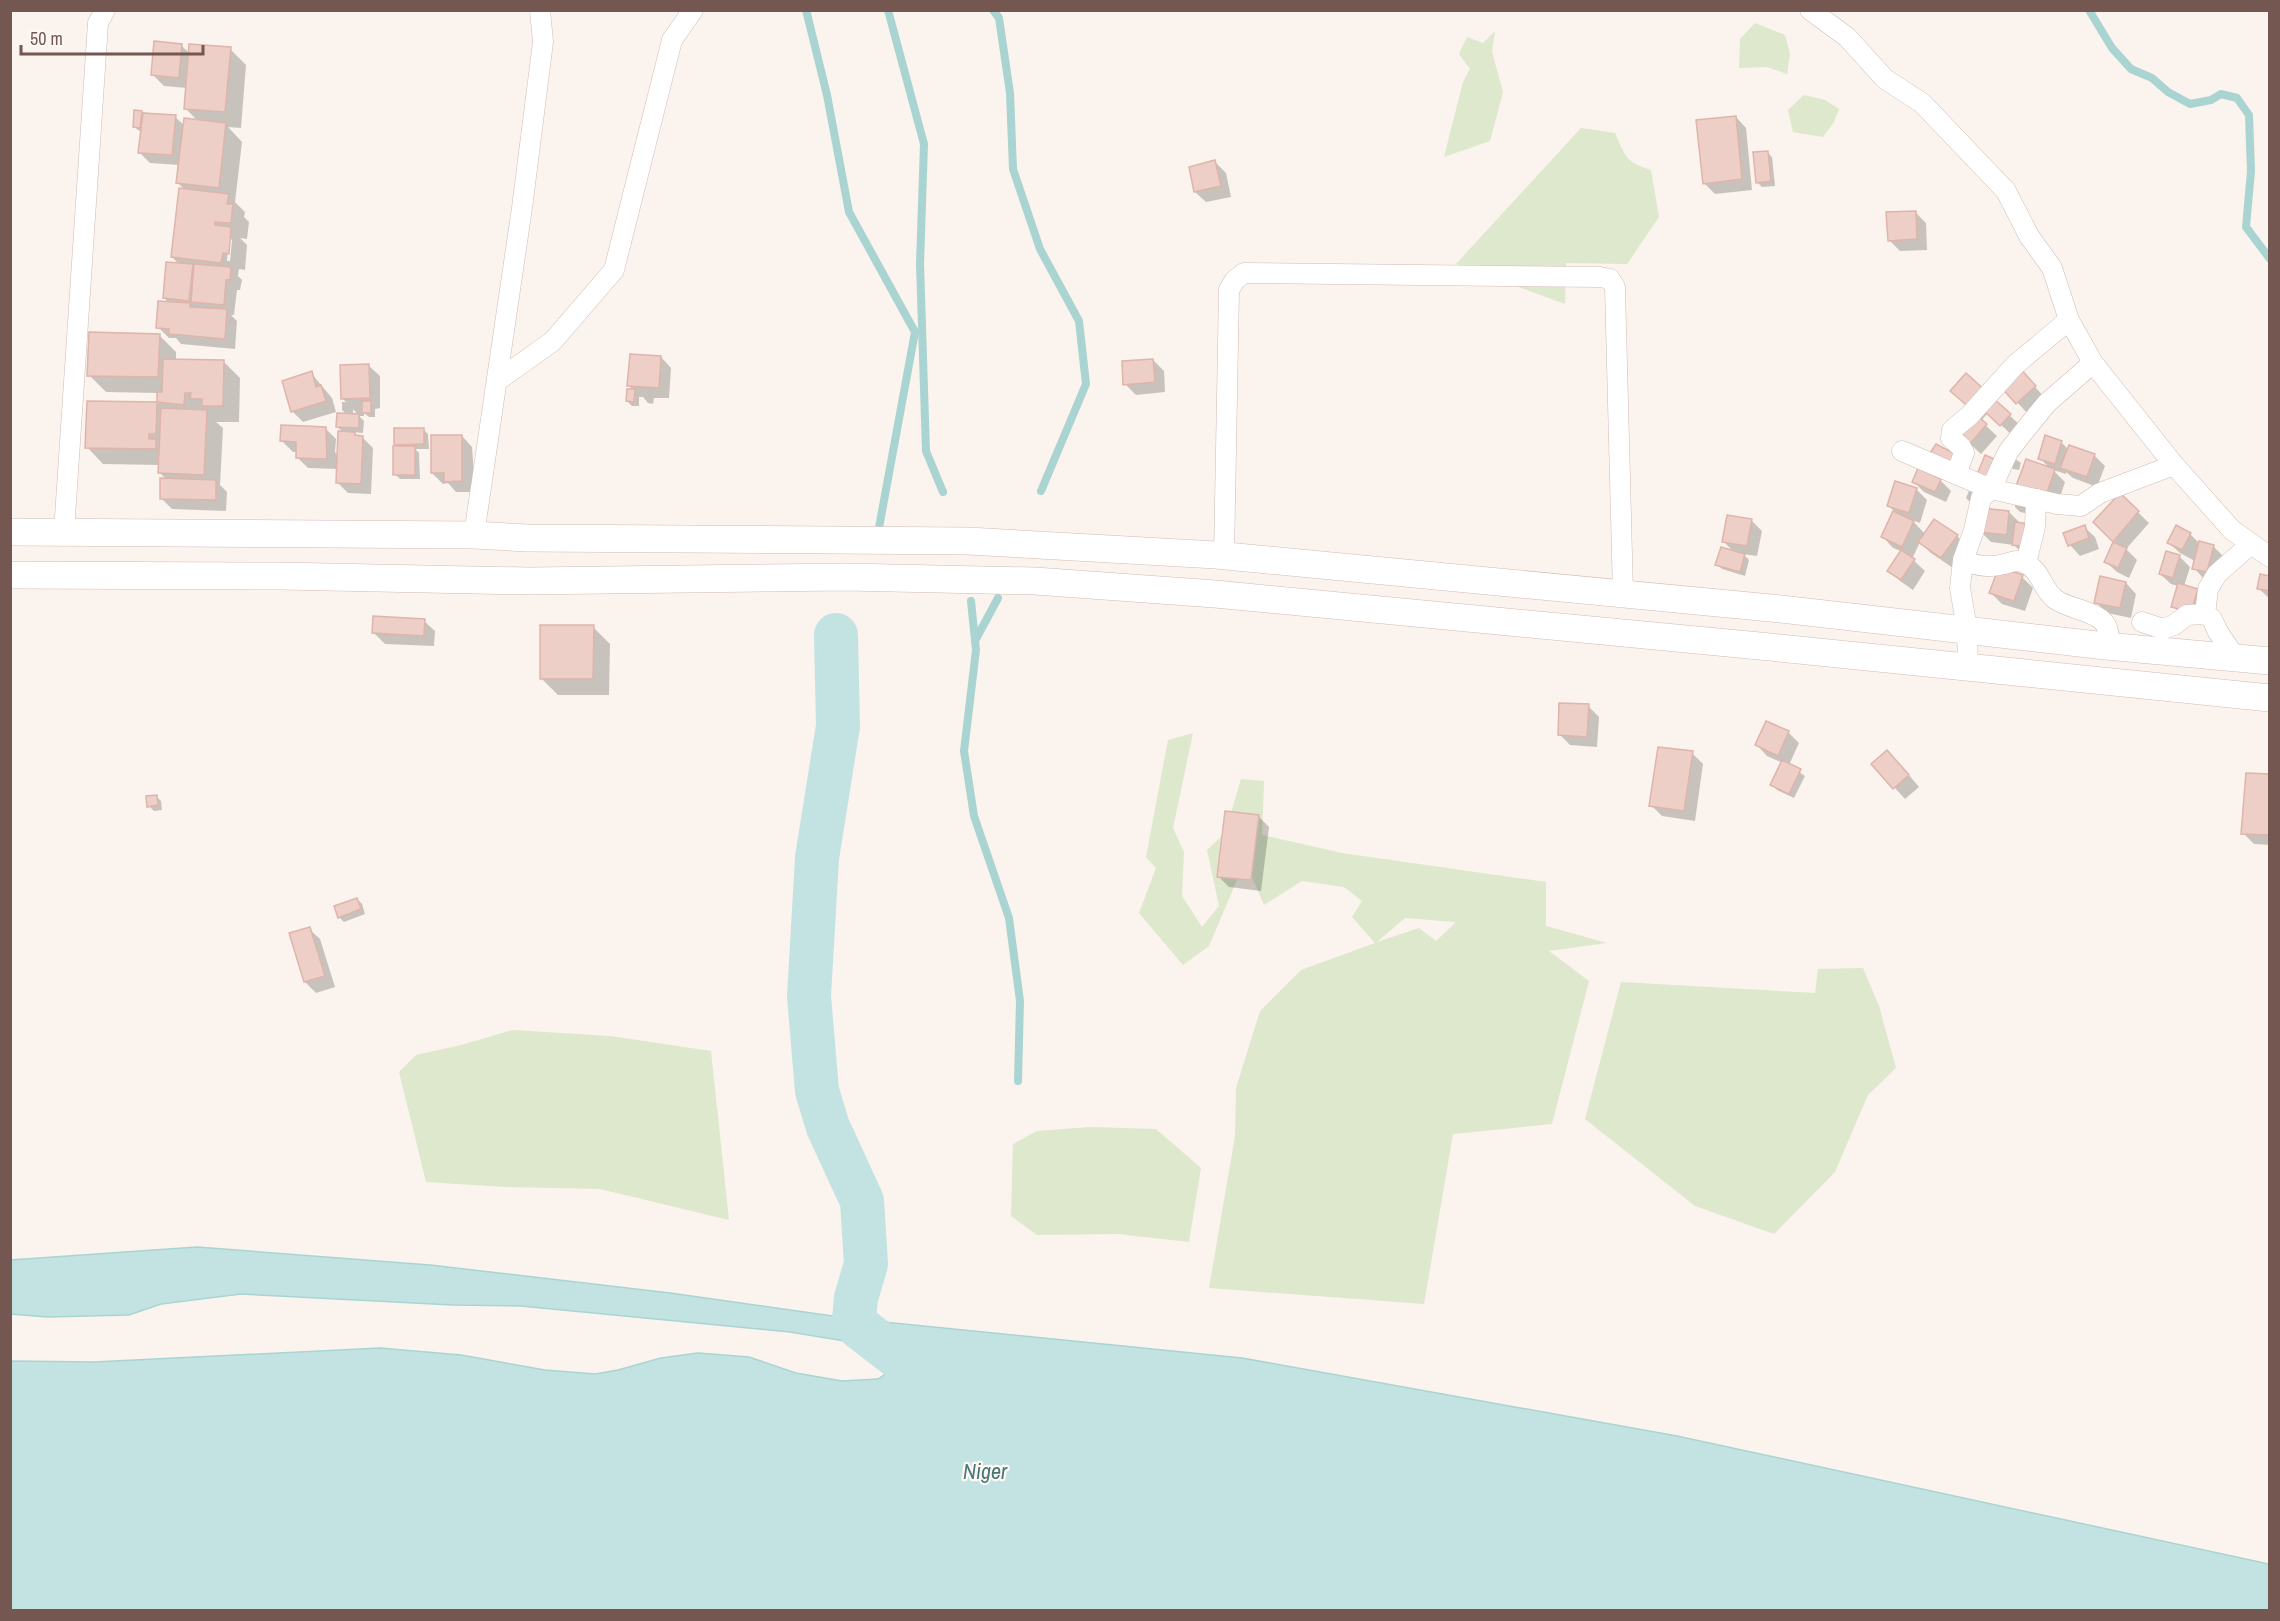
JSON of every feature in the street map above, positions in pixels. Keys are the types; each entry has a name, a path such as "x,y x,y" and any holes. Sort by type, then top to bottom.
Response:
{"main road":[{"path":"10,532 968,541 1220,556 1623,594 2106,646 2270,661"},
{"path":"527,538 528,581"},
{"path":"1215,594 1220,556"},
{"path":"10,575 280,576 528,581 858,577 1035,580 1215,594 1770,646 2270,698"},
{"path":"1429,615 1434,576"}],"street":[{"path":"64,532 98,23 105,10"},
{"path":"474,535 522,208 543,42 540,10"},
{"path":"497,381 553,341 614,270 672,40 693,10"},
{"path":"1809,10 1847,38 1885,79 1922,103 2006,191 2028,236 2052,268 2069,320 2093,363 2174,465 2232,530 2270,557"},
{"path":"1220,556 1228,290 1244,273 1600,277 1610,279 1615,287 1623,594"},
{"path":"1956,474 1964,453 1951,438 1952,430 1969,416 2015,365 2069,320"},
{"path":"1968,667 1967,630 1960,588 1963,560 1974,530 1981,498 1990,489 2008,452 2047,403 2093,363"},
{"path":"1902,451 1990,489 2081,506 2100,493 2174,465"},
{"path":"2026,563 2035,527 2036,499"},
{"path":"2205,614 2208,589 2217,574 2251,544"},
{"path":"1963,560 1988,567 2017,560 2026,563 2033,568 2055,599 2096,615 2102,621 2108,636 2106,646"},
{"path":"2142,622 2163,629 2174,625 2187,615 2205,614 2212,619 2235,657"}],"green space":[{"path":"1755,23 1785,35 1790,54 1787,74 1767,67 1739,68 1740,39"},
{"path":"1495,31 1492,52 1503,92 1490,141 1444,157 1463,82 1470,69 1459,54 1467,37 1483,43"},
{"path":"1804,95 1825,100 1839,109 1834,122 1823,137 1793,132 1788,110"},
{"path":"1581,128 1615,133 1627,158 1651,170 1659,217 1627,264 1566,263 1565,304 1456,264"},
{"path":"1193,733 1173,828 1184,852 1182,896 1202,927 1219,906 1207,850 1225,833 1241,779 1264,781 1262,835 1342,853 1546,882 1546,926 1607,943 1549,951 1589,981 1552,1124 1453,1134 1424,1304 1209,1288 1235,1136 1236,1088 1260,1011 1301,970 1375,943 1352,917 1362,901 1344,887 1302,881 1264,905 1245,861 1209,946 1183,965 1139,913 1156,868 1146,857 1168,740","holes":["1405,918 1455,922 1436,941 1419,928 1377,942"]},
{"path":"1863,968 1879,1006 1896,1068 1868,1095 1835,1172 1774,1234 1695,1206 1585,1119 1621,982 1815,993 1818,969"},
{"path":"513,1030 610,1036 711,1051 729,1220 600,1189 505,1187 426,1182 399,1072 416,1055"},
{"path":"1090,1127 1156,1129 1201,1168 1189,1242 1118,1234 1037,1235 1011,1216 1013,1144 1037,1131"}],"water":[{"name":"Niger","path":"197,1247 430,1265 670,1293 854,1319 1242,1358 1677,1436 2269,1564 2269,1610 11,1610 11,1361 94,1362 380,1348 461,1355 545,1370 595,1374 661,1358 698,1353 749,1357 796,1373 842,1381 878,1379 887,1373 893,1362 891,1356 863,1344 790,1332 521,1306 453,1305 241,1294 161,1304 129,1315 47,1317 11,1314 11,1260"}],"building":[{"path":"154,41 182,44 179,78 151,75"},
{"path":"189,44 231,47 225,112 184,109"},
{"path":"134,110 142,111 140,128 133,127"},
{"path":"143,113 176,115 172,155 138,153"},
{"path":"1736,116 1742,179 1703,184 1696,120"},
{"path":"184,118 226,123 219,188 176,183"},
{"path":"1768,151 1771,181 1756,183 1753,152"},
{"path":"1215,160 1221,186 1194,192 1189,167"},
{"path":"179,188 229,194 227,204 233,204 231,223 215,222 215,225 231,227 229,254 223,253 221,263 171,257"},
{"path":"1916,211 1917,239 1888,241 1886,212"},
{"path":"166,262 193,264 189,301 163,298"},
{"path":"194,264 231,267 230,280 226,280 224,305 191,302"},
{"path":"158,301 190,303 190,307 227,309 225,339 169,334 169,329 156,328"},
{"path":"89,332 160,334 158,377 87,376"},
{"path":"630,354 661,356 659,388 627,386"},
{"path":"163,359 224,360 223,406 202,406 202,399 190,399 191,393 185,393 184,405 157,402 157,392 162,392"},
{"path":"1153,359 1155,382 1123,385 1122,361"},
{"path":"369,364 370,398 341,399 340,365"},
{"path":"2019,367 2036,386 2016,404 1999,385"},
{"path":"312,371 316,387 321,385 326,401 291,412 282,381"},
{"path":"1966,373 1987,392 1971,409 1950,391"},
{"path":"627,389 635,389 634,402 626,401"},
{"path":"1993,398 2011,414 2000,426 1982,409"},
{"path":"87,401 157,402 156,434 149,434 149,439 156,439 156,449 85,448"},
{"path":"362,401 371,401 371,413 362,413"},
{"path":"161,408 207,410 204,475 158,473"},
{"path":"337,413 359,414 359,428 336,427"},
{"path":"1974,413 1987,424 1969,445 1957,434"},
{"path":"281,425 326,427 327,459 296,458 296,442 280,441"},
{"path":"394,428 424,428 424,444 394,445"},
{"path":"338,431 355,432 355,435 363,436 361,484 336,483"},
{"path":"431,435 462,435 462,481 444,482 444,473 431,473"},
{"path":"2045,435 2062,441 2055,464 2038,459"},
{"path":"1936,444 1959,456 1954,466 1929,455"},
{"path":"2069,445 2095,454 2087,477 2060,468"},
{"path":"393,446 415,446 415,475 393,475"},
{"path":"1985,455 1999,461 1989,483 1976,477"},
{"path":"2026,459 2055,469 2047,493 2016,486"},
{"path":"1918,468 1941,479 1935,492 1912,482"},
{"path":"160,478 216,480 216,500 160,499"},
{"path":"1895,481 1917,488 1909,513 1887,506"},
{"path":"2120,493 2139,511 2113,542 2093,522"},
{"path":"1982,508 2009,511 2007,535 1979,532"},
{"path":"1893,511 1914,521 1902,547 1881,537"},
{"path":"1727,515 1752,519 1747,546 1722,542"},
{"path":"1934,519 1958,535 1941,558 1918,542"},
{"path":"2015,522 2030,524 2027,547 2012,545"},
{"path":"2085,525 2089,538 2068,546 2063,533"},
{"path":"2176,525 2191,533 2182,550 2167,543"},
{"path":"2199,541 2214,545 2207,572 2192,569"},
{"path":"2113,542 2127,548 2118,568 2104,562"},
{"path":"1721,547 1745,554 1740,572 1715,565"},
{"path":"1901,550 1915,559 1901,580 1887,571"},
{"path":"2166,551 2180,555 2173,578 2159,574"},
{"path":"1999,567 2023,575 2014,601 1989,593"},
{"path":"2260,574 2270,576 2270,591 2257,589"},
{"path":"2100,576 2126,582 2120,608 2094,603"},
{"path":"2178,583 2198,589 2191,612 2171,607"},
{"path":"373,616 425,619 424,636 372,633"},
{"path":"540,625 594,625 593,679 540,679"},
{"path":"1559,703 1589,704 1587,737 1558,735"},
{"path":"1766,721 1789,731 1778,756 1755,745"},
{"path":"1658,747 1693,751 1684,811 1649,806"},
{"path":"1887,750 1909,775 1893,789 1871,764"},
{"path":"1782,760 1801,769 1789,794 1770,785"},
{"path":"2246,773 2270,774 2270,835 2241,834"},
{"path":"157,795 158,805 147,807 146,796"},
{"path":"1225,811 1259,815 1251,880 1217,877"},
{"path":"357,898 361,909 338,918 334,906"},
{"path":"310,927 325,976 304,982 289,933"}],"waterway":[{"path":"806,10 827,95 849,212 915,332 878,533"},
{"path":"888,10 924,144 920,264 926,451 943,492"},
{"path":"993,10 999,18 1010,93 1013,169 1040,249 1079,321 1086,384 1041,491"},
{"path":"2089,10 2112,48 2131,69 2152,78 2168,92 2190,104 2211,100 2221,94 2237,98 2249,115 2251,171 2246,227 2270,259"},
{"path":"976,639 998,598"},
{"path":"971,601 976,650 964,751 974,816 1009,918 1020,1001 1018,1081"},
{"path":"836,635 838,726 817,858 809,996 817,1091 828,1127 862,1201 866,1264 856,1298 854,1319 859,1327 899,1358"}]}
